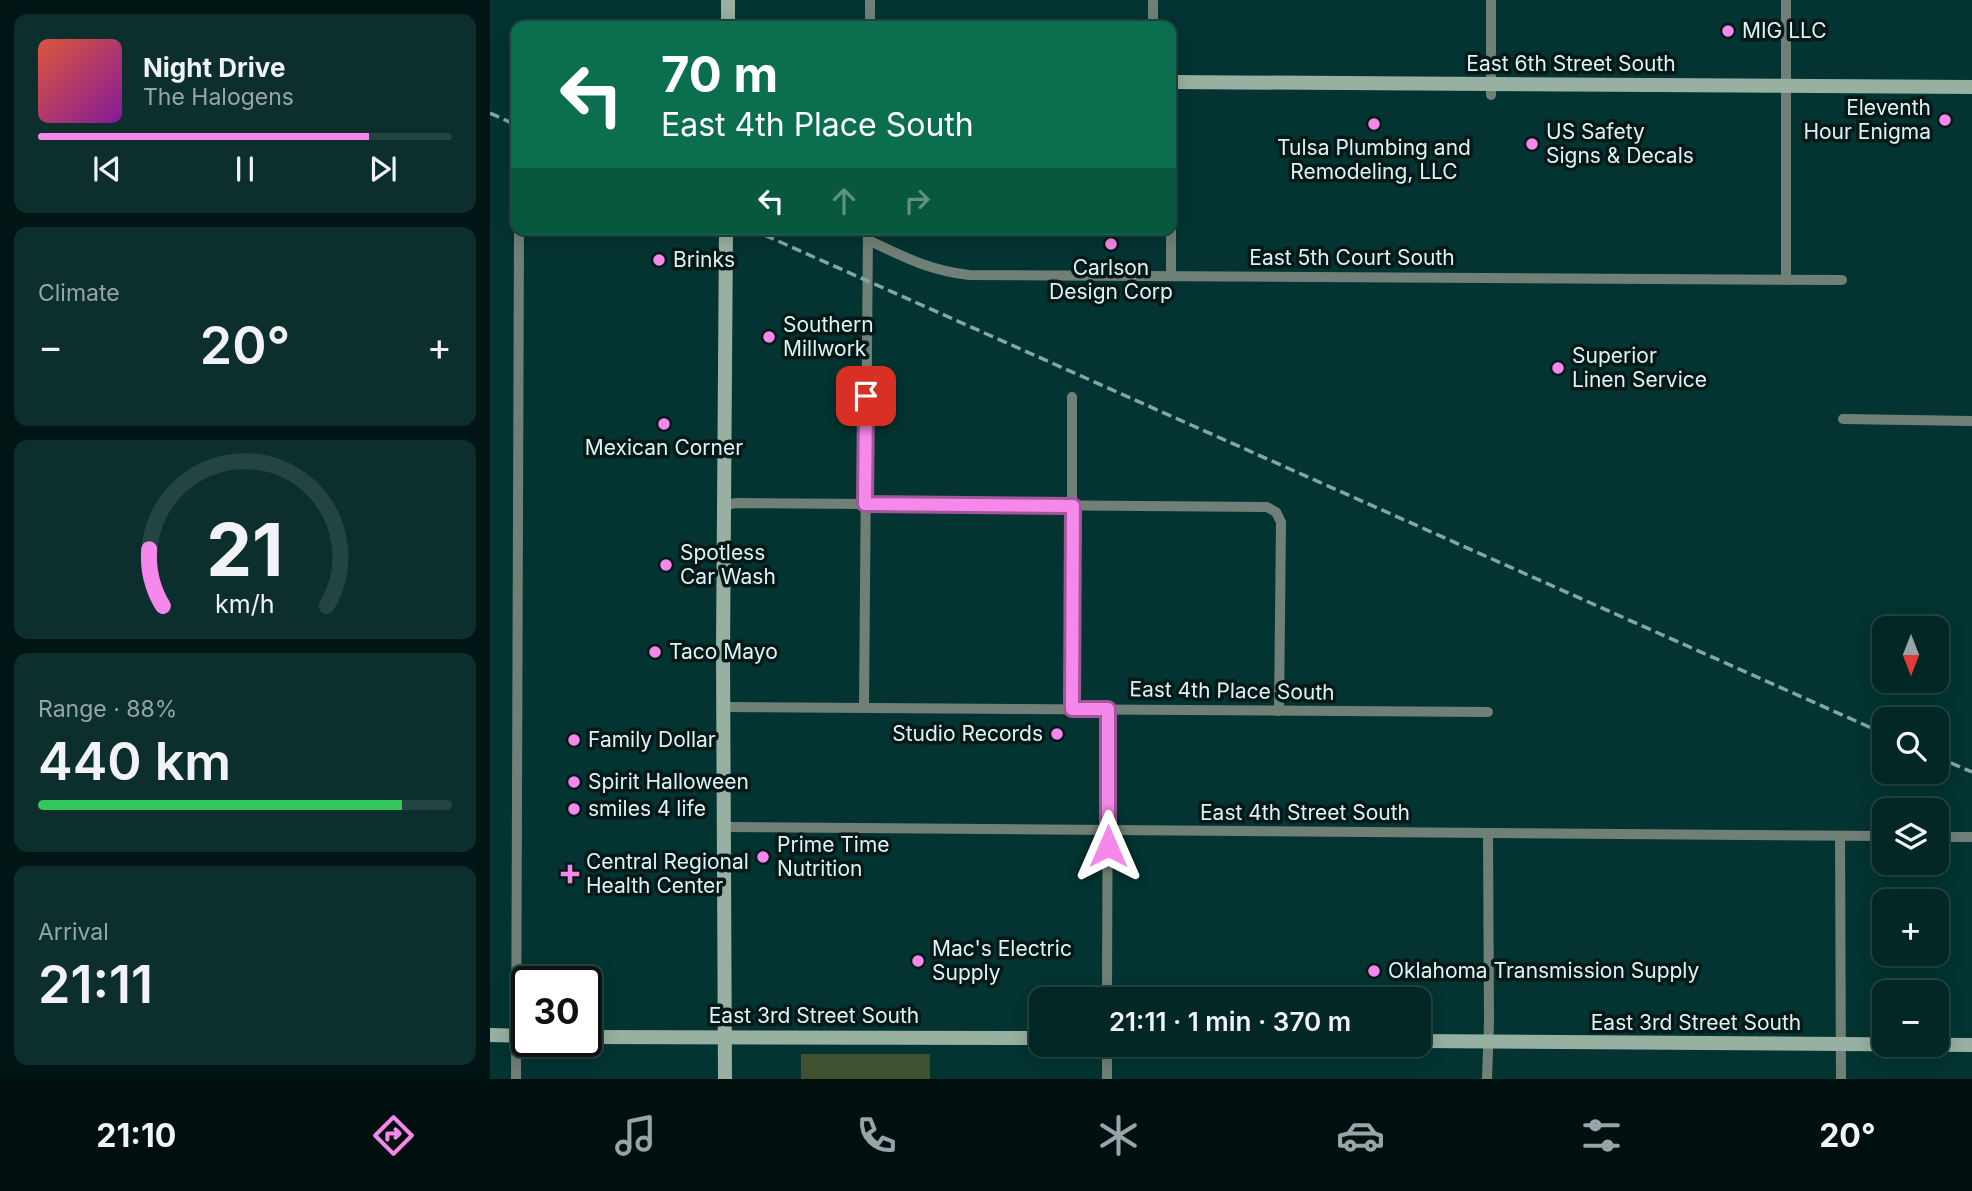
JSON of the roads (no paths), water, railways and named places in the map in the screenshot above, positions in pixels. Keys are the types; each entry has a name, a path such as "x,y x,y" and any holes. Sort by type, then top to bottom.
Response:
{"street":[{"path":"728,0 728,21"},
{"path":"870,0 870,21"},
{"path":"1153,0 1153,21"},
{"path":"1491,0 1491,90"},
{"path":"1786,0 1786,280"},
{"name":"East 6th Street South","path":"1176,82 1491,90 1786,86 1972,87"},
{"path":"519,235 522,966"},
{"path":"725,1079 723,707 726,235"},
{"path":"864,707 868,235"},
{"name":"East 5th Court South","path":"868,235 924,266 969,275 1842,280"},
{"path":"1171,235 1171,276"},
{"path":"1072,397 1072,709"},
{"path":"1843,419 1972,421"},
{"path":"724,505 1267,508 1276,512 1281,522 1279,711"},
{"name":"East 4th Place South","path":"723,707 1488,712"},
{"path":"1107,987 1108,709"},
{"name":"East 4th Street South","path":"725,827 1872,836"},
{"path":"1487,1079 1488,834"},
{"path":"1840,836 1841,1079"},
{"path":"1949,837 1972,837"},
{"path":"490,1035 511,1035"},
{"name":"East 3rd Street South","path":"602,1037 1029,1038"},
{"name":"East 3rd Street South","path":"1431,1041 1972,1045"},
{"path":"516,1079 519,1057"},
{"path":"1107,1057 1107,1079"}],"railway":[{"path":"490,113 511,123"},
{"path":"764,235 1872,728"},
{"path":"1949,762 1972,772"}],"place":[{"name":"MIG LLC","path":"1728,31"},
{"name":"Eleventh Hour Enigma","path":"1945,120"},
{"name":"Tulsa Plumbing and Remodeling, LLC","path":"1374,124"},
{"name":"US Safety Signs & Decals","path":"1532,144"},
{"name":"Carlson Design Corp","path":"1111,244"},
{"name":"Brinks","path":"659,260"},
{"name":"Southern Millwork","path":"769,337"},
{"name":"Superior Linen Service","path":"1558,368"},
{"name":"Mexican Corner","path":"664,424"},
{"name":"Spotless Car Wash","path":"666,565"},
{"name":"Taco Mayo","path":"655,652"},
{"name":"Studio Records","path":"1057,734"},
{"name":"Family Dollar","path":"574,740"},
{"name":"Spirit Halloween","path":"574,782"},
{"name":"smiles 4 life","path":"574,809"},
{"name":"Prime Time Nutrition","path":"763,857"},
{"name":"Central Regional Health Center","path":"570,874"},
{"name":"Mac's Electric Supply","path":"918,961"},
{"name":"Oklahoma Transmission Supply","path":"1374,971"}]}
